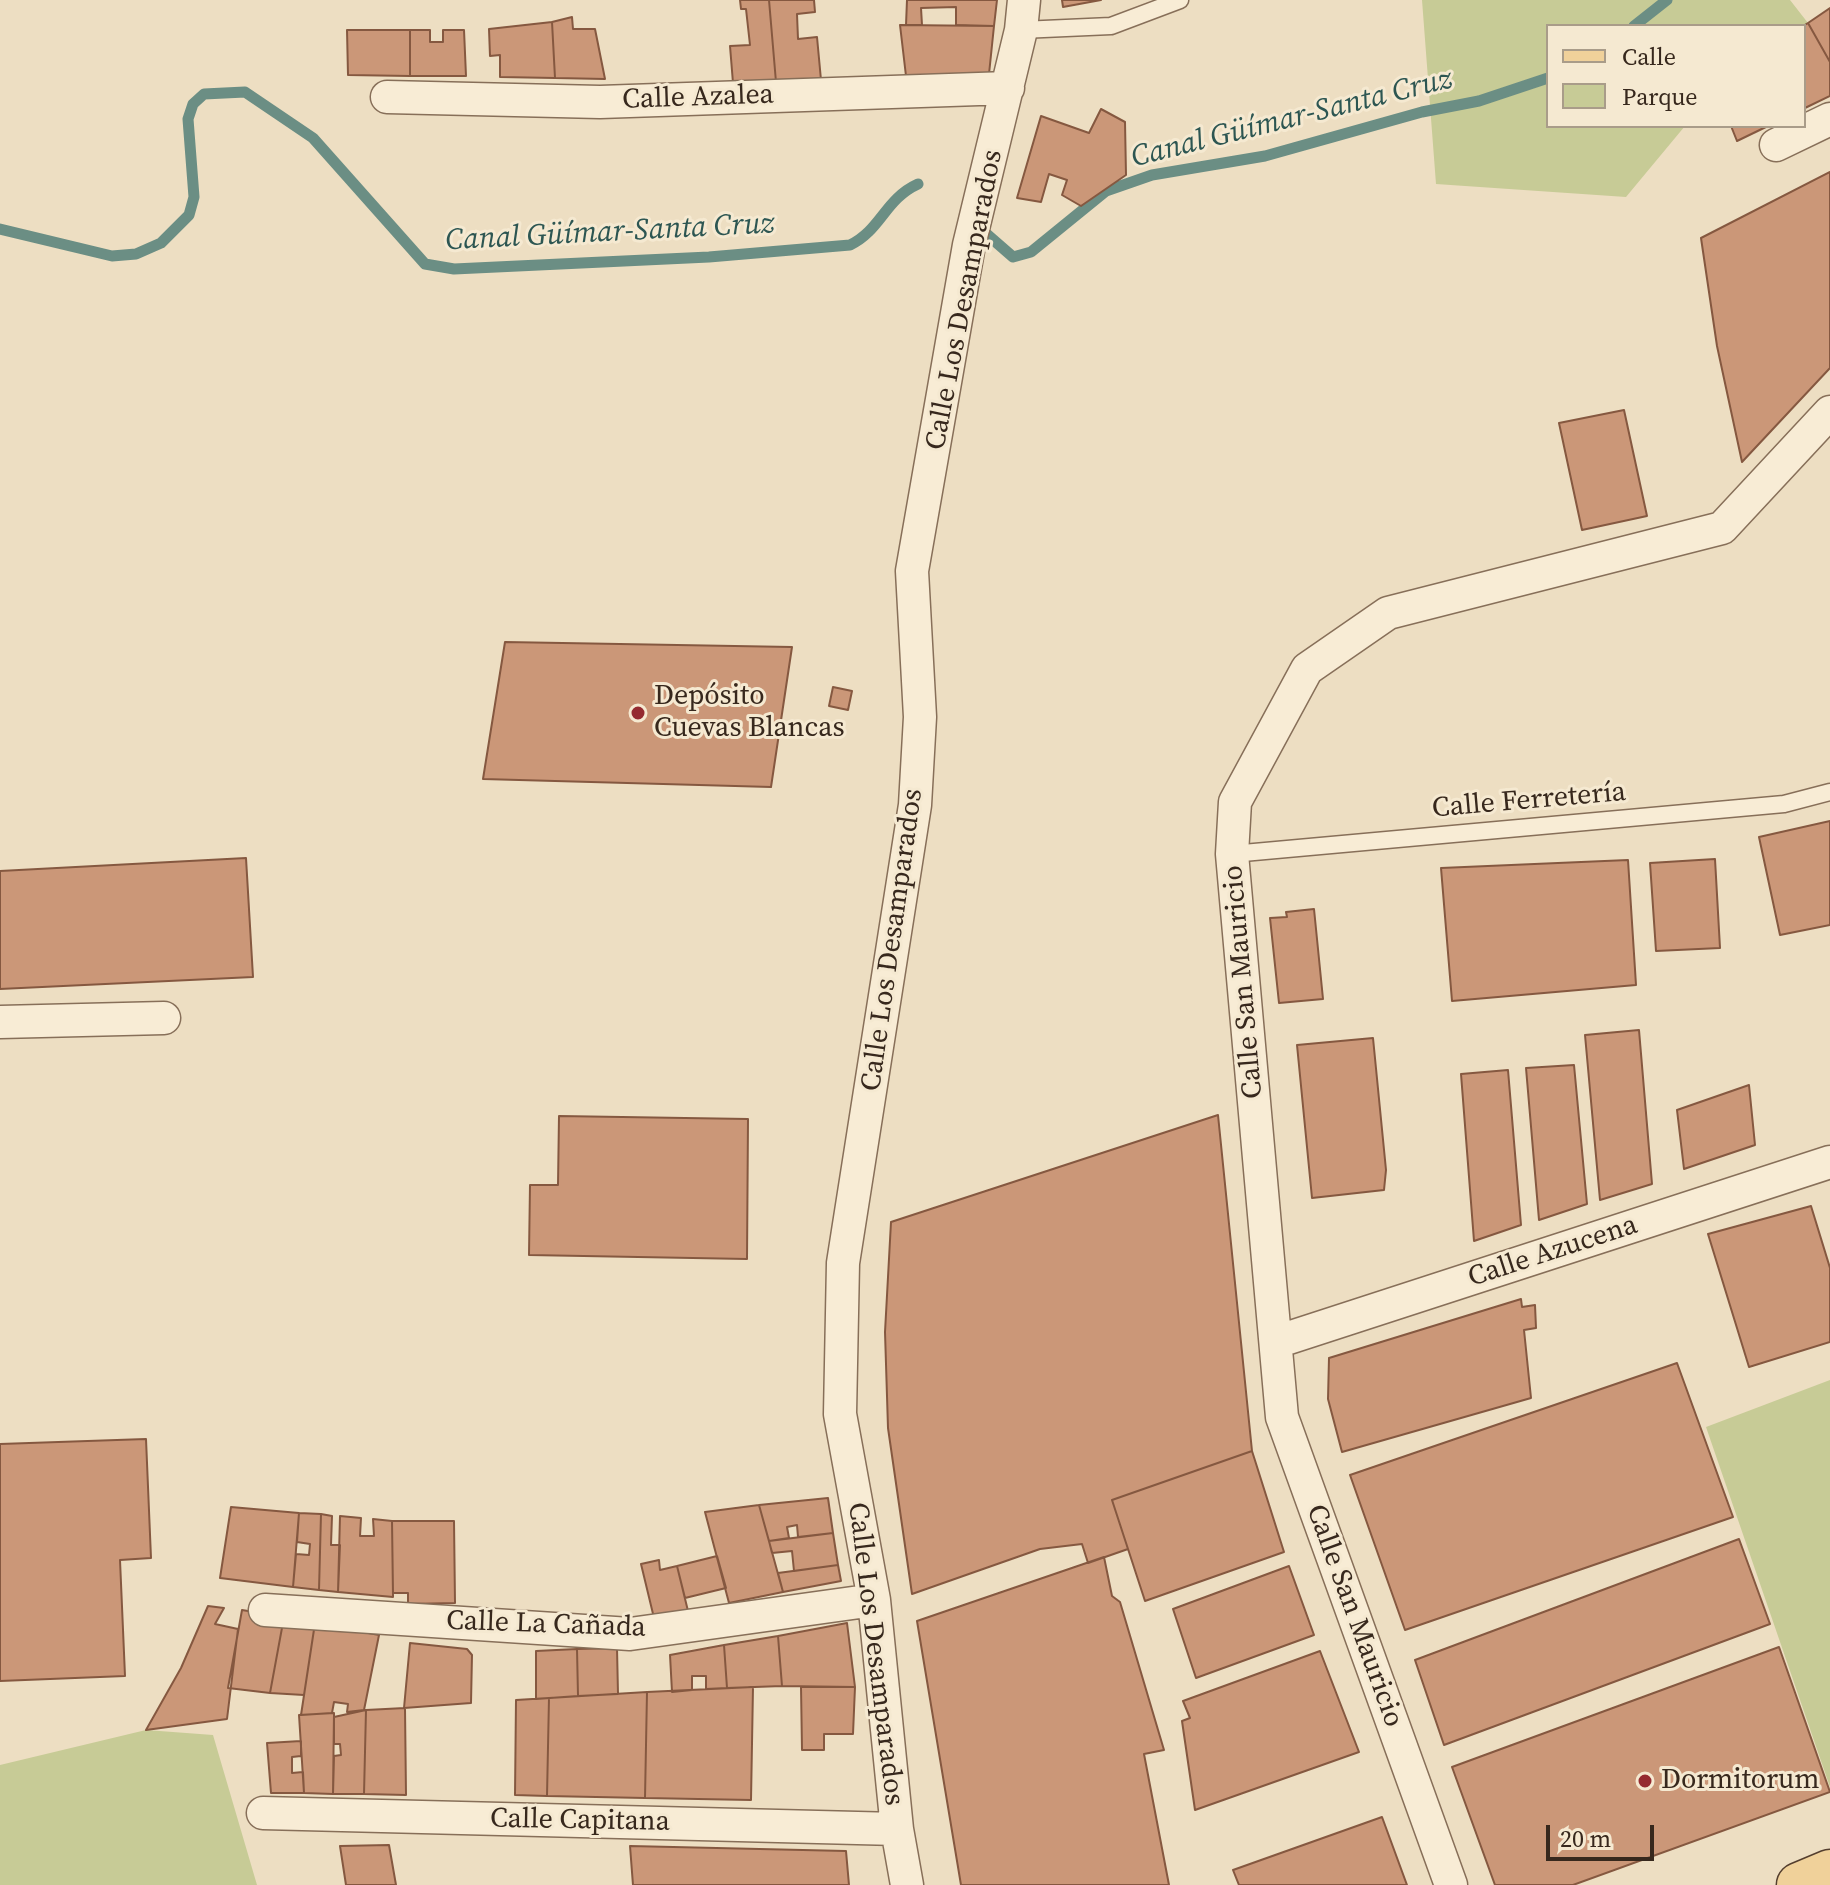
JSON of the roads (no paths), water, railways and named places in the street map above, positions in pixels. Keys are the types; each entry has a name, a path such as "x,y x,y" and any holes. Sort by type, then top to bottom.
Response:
{"main road":[{"path":"1799,1885 1830,1872"}],"street":[{"name":"Calle Los Desamparados","path":"907,1885 897,1829 874,1600 840,1414 843,1263 915,805 920,717 912,571 969,245 1008,88 1022,15"},
{"name":"Calle Azalea","path":"387,97 600,102 1008,88"},
{"path":"1776,145 1830,119"},
{"name":"Calle San Mauricio","path":"1451,1885 1282,1417 1232,854 1235,802 1307,669 1388,613 1722,528 1830,412"},
{"path":"0,1022 164,1018"},
{"name":"Calle Azucena","path":"1276,1342 1830,1162"},
{"name":"Calle La Cañada","path":"265,1610 630,1634 874,1600"},
{"name":"Calle Capitana","path":"263,1813 897,1829"}],"lane":[{"path":"1022,15 1111,26 1180,0"},
{"name":"Calle Ferretería","path":"1232,854 1784,804 1830,792"}],"waterway":[{"name":"Canal Güímar-Santa Cruz","path":"1637,24 1667,0"},
{"name":"Canal Güímar-Santa Cruz","path":"982,230 1013,257 1031,252 1106,191 1152,175 1265,156 1422,112 1479,101 1546,79"},
{"name":"Canal Güímar-Santa Cruz","path":"0,229 112,256 136,254 161,243 189,215 194,197 188,119 193,104 204,94 245,92 313,138 425,264 454,269 709,257 850,245 869,231 898,198 918,184"}],"place":[{"name":"Depósito Cuevas Blancas","path":"638,713"},
{"name":"Dormitorum","path":"1645,1781"}]}
